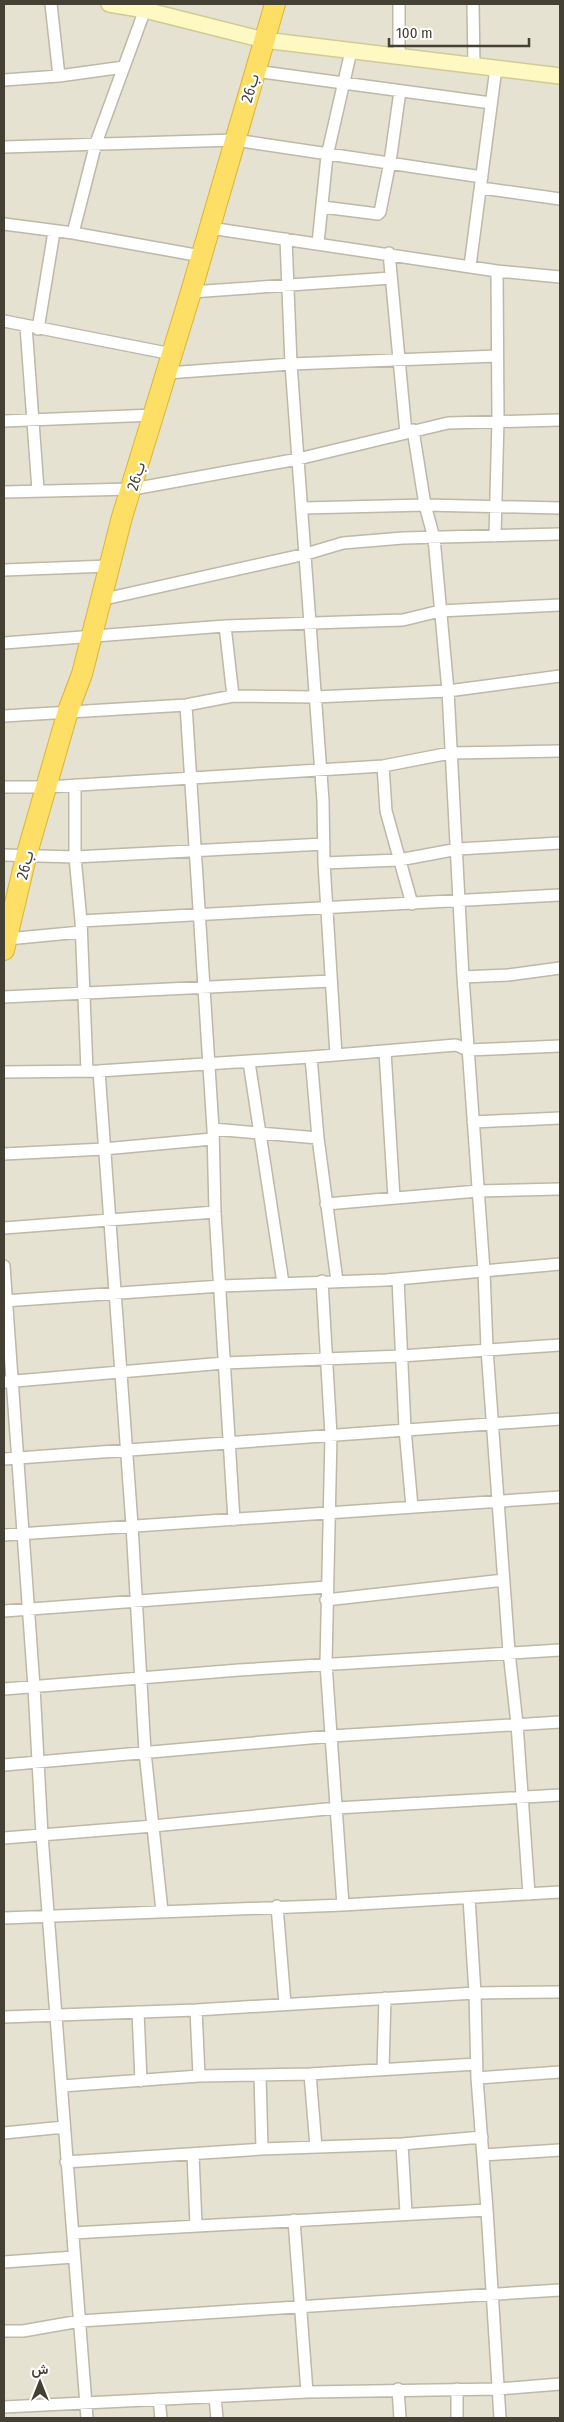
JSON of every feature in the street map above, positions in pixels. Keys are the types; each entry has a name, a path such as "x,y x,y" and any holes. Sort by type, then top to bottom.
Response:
{"highway":[{"name":"26ب","path":"6,936 26,856 68,711 82,674 109,566 275,4"}],"street":[{"path":"51,4 59,76"},
{"path":"108,4 146,7 264,40 560,76"},
{"path":"399,4 399,56"},
{"path":"472,4 474,65"},
{"path":"73,233 96,143 146,7"},
{"path":"318,243 327,156 351,51"},
{"path":"4,80 59,76 124,67"},
{"path":"470,266 496,68"},
{"path":"256,71 492,103"},
{"path":"323,207 378,214 381,210 400,91"},
{"path":"4,147 235,140 327,156 390,162 560,199"},
{"path":"4,224 73,233 201,256"},
{"path":"210,228 389,253 497,271 560,276"},
{"path":"38,329 54,232"},
{"path":"286,239 291,364 306,554 336,1055"},
{"path":"389,253 398,359 409,432 434,538 448,691 450,753 458,849 463,976 484,1272 486,1349 509,1652 518,1724 521,1797 529,1894"},
{"path":"495,536 498,420 497,271"},
{"path":"191,292 391,278"},
{"path":"4,322 172,354"},
{"path":"26,326 38,490"},
{"path":"167,373 291,364 497,356"},
{"path":"4,421 33,418 154,415"},
{"path":"4,492 133,489 298,459 448,423 498,420 560,420"},
{"path":"303,508 425,505 560,508"},
{"path":"100,600 306,554 343,543 560,534"},
{"path":"4,570 109,566"},
{"path":"4,643 225,626 403,620 440,611 560,605"},
{"path":"225,626 232,696"},
{"path":"4,716 186,705 232,696 315,697 448,691 560,676"},
{"path":"186,705 193,851 199,916 215,1212 221,1286 228,1443 234,1520"},
{"path":"4,787 47,787 382,766 450,753 560,751"},
{"path":"382,766 386,811 412,904"},
{"path":"75,785 75,857 81,927 87,1071"},
{"path":"324,864 399,860 458,849 560,843"},
{"path":"4,855 75,857 324,844"},
{"path":"6,936 199,916 560,895"},
{"path":"463,976 508,974 560,968"},
{"path":"4,998 331,981"},
{"path":"4,1072 99,1071 207,1063 249,1062 456,1045 468,1050 560,1046"},
{"path":"385,1052 394,1198"},
{"path":"311,1057 318,1138 337,1281"},
{"path":"249,1062 282,1283"},
{"path":"99,1071 132,1525 145,1752 162,1912"},
{"path":"473,1122 560,1118"},
{"path":"4,1154 104,1149 212,1134 260,1133 318,1138"},
{"path":"326,1204 478,1192 560,1189"},
{"path":"4,1228 215,1212"},
{"path":"5,1301 221,1286 398,1279 560,1264"},
{"path":"4,1266 8,1381 19,1458 42,1836 58,2014 66,2162 88,2418"},
{"path":"398,1279 405,1429 412,1507"},
{"path":"322,1281 331,1435 326,1664 342,1905"},
{"path":"8,1381 224,1363 401,1356 560,1345"},
{"path":"4,1459 560,1419"},
{"path":"4,1535 560,1497"},
{"path":"326,1600 504,1580"},
{"path":"4,1611 327,1587"},
{"path":"4,1689 326,1664 560,1650"},
{"path":"4,1765 332,1736 560,1722"},
{"path":"4,1838 337,1808 560,1795"},
{"path":"4,1918 342,1905 560,1892"},
{"path":"469,1898 475,1993 477,2078 500,2418"},
{"path":"277,1906 285,2004"},
{"path":"4,2017 196,2010 475,1993 560,1992"},
{"path":"383,2069 385,1998"},
{"path":"196,2010 199,2076"},
{"path":"138,2012 141,2081"},
{"path":"62,2086 199,2076 310,2074 477,2064"},
{"path":"477,2078 560,2072"},
{"path":"310,2074 316,2147"},
{"path":"260,2075 262,2149"},
{"path":"4,2133 64,2127"},
{"path":"66,2162 262,2149 402,2144 482,2137"},
{"path":"402,2144 406,2213"},
{"path":"483,2155 560,2150"},
{"path":"193,2155 196,2225"},
{"path":"73,2233 487,2210"},
{"path":"294,2220 307,2392"},
{"path":"4,2262 74,2257"},
{"path":"4,2332 23,2331 80,2321 560,2290"},
{"path":"4,2407 307,2392 498,2389 560,2384"},
{"path":"457,2389 458,2418"},
{"path":"398,2390 400,2418"},
{"path":"215,2397 217,2418"},
{"path":"159,2400 161,2418"}],"shaded area":[{"path":"4,4 560,4 560,2418 4,2418"}]}
